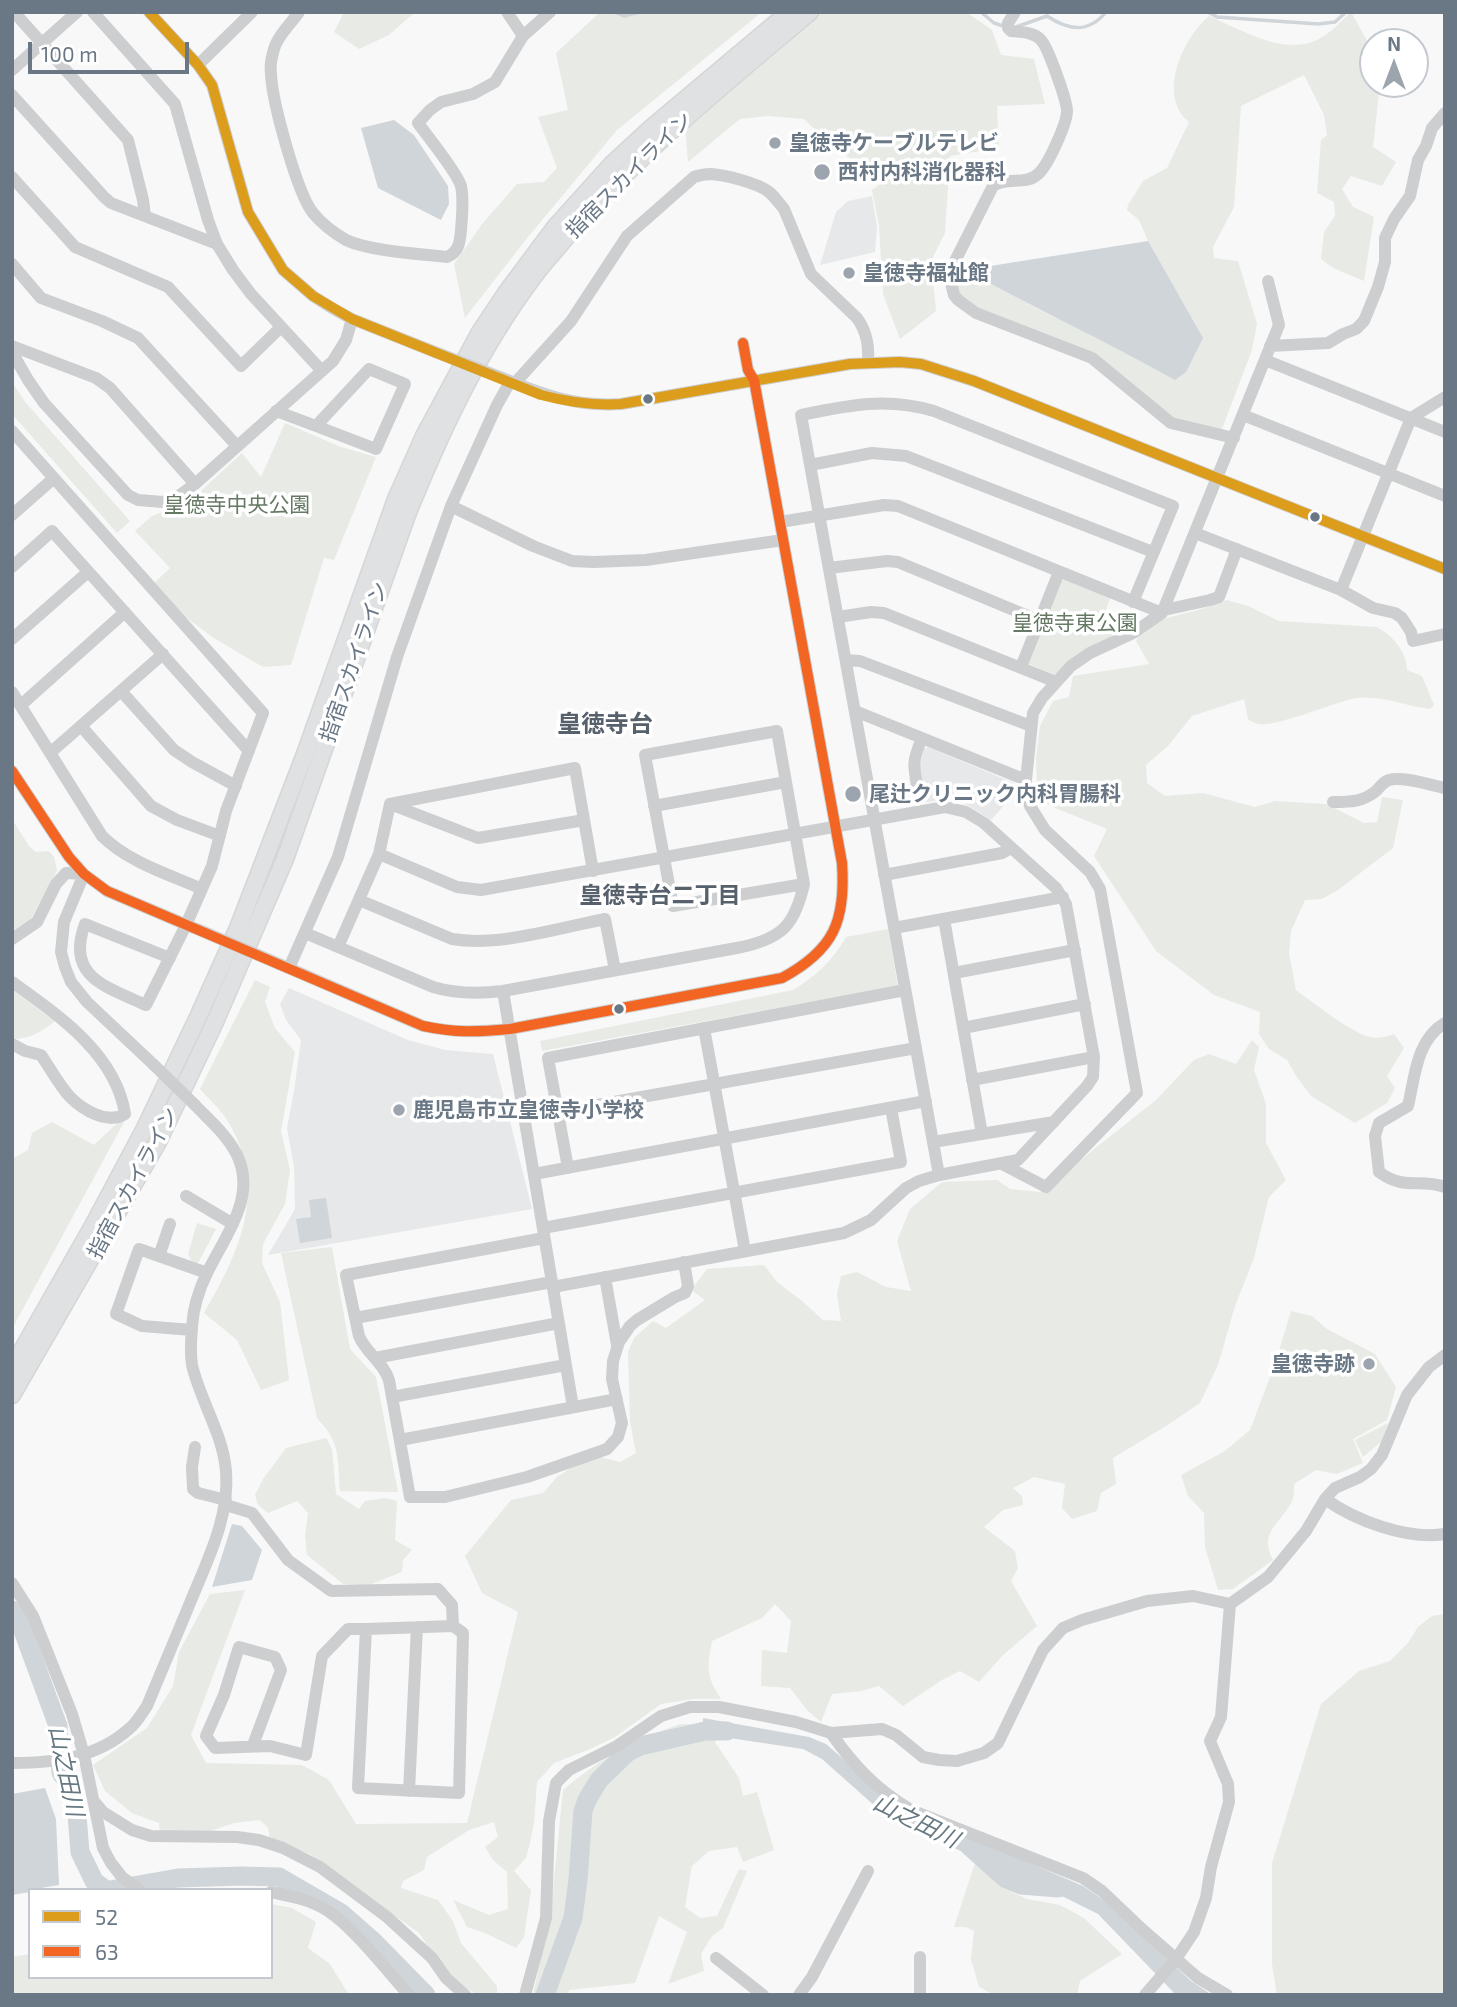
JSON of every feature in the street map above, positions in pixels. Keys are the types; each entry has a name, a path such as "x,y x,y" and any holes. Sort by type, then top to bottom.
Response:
{"main road":[{"name":"指宿スカイライン","path":"12,1368 144,1130 199,1015 238,928 305,754 396,499 424,436 480,332 556,226 611,165 789,12"},
{"name":"指宿スカイライン","path":"15,1391 158,1142 215,1022 285,859 407,515 440,438 494,334 535,275 597,202 665,136 810,12"}],"street":[{"path":"12,70 77,12"},
{"path":"93,12 175,104 202,202 218,244 239,278 322,371"},
{"path":"149,12 198,65 212,85 252,223 283,270 313,296 352,318 553,398 600,406 850,364 921,364 974,381 1445,569"},
{"path":"198,65 252,12"},
{"path":"299,12 273,50 271,76 292,162 302,193 312,212 326,227 348,241 396,251 447,257 458,249 463,196 460,183 418,123 441,102 472,94 495,82 523,36 550,12"},
{"path":"507,12 523,36"},
{"path":"1015,12 1008,28 1037,37 1045,47 1066,102 1066,120 1046,164 1038,175 1028,180 1000,181 993,186 954,263 951,283 954,295 976,313 1092,358 1171,423 1234,438"},
{"path":"19,14 128,140 145,216"},
{"path":"12,95 104,197 218,244"},
{"path":"1270,346 1328,343 1356,329 1364,321 1385,262 1385,238 1410,196 1418,160 1432,128 1445,113"},
{"path":"284,966 305,933 338,857 397,657 451,506 508,381 571,321 627,236 694,177 712,174 760,186 784,209 811,274 863,327 869,345 869,363"},
{"path":"12,177 75,247 168,287 241,366 281,327"},
{"path":"12,264 41,298 112,325 138,338 237,446"},
{"path":"1163,612 1279,325 1268,282"},
{"path":"12,352 44,403 128,495 138,500 163,502 177,497 195,484 333,361 346,340 352,318"},
{"path":"12,771 69,857 84,874 107,891 424,1026 444,1031 468,1033 510,1029 782,978 802,967 831,936 841,915 843,877 754,380 748,370 743,343"},
{"path":"12,346 96,378 110,388 195,484"},
{"path":"1265,360 1445,432"},
{"path":"276,411 376,449 405,384 369,369 316,426"},
{"path":"1341,590 1411,418 1445,397"},
{"path":"939,1175 801,415 868,403 914,405 1172,506 1133,602"},
{"path":"1243,415 1445,496"},
{"path":"12,431 263,713 226,811 192,927 170,958 146,1005 98,983 83,965 80,936 85,924 170,958"},
{"path":"810,465 872,453 906,456 1153,552"},
{"path":"12,515 54,478"},
{"path":"780,522 884,505 898,506 1163,612"},
{"path":"451,506 533,546 572,561 646,560 783,540"},
{"path":"12,567 52,531 249,751"},
{"path":"1195,533 1341,590 1373,608 1395,613 1402,618 1413,641 1445,634"},
{"path":"1002,1164 1046,1186 1137,1093 1100,889 1090,872 1038,822 1026,793 1031,726 1036,705 1081,658 1133,633 1163,612 1219,597 1237,550"},
{"path":"829,568 898,562 1040,621"},
{"path":"12,639 88,572"},
{"path":"1021,667 1059,572"},
{"path":"21,705 125,612"},
{"path":"838,617 871,612 884,614 1056,682"},
{"path":"50,753 163,654"},
{"path":"846,660 860,661 1031,726"},
{"path":"121,691 174,750 236,786"},
{"path":"12,692 93,824 111,845 202,889"},
{"path":"855,711 1026,780"},
{"path":"81,726 151,806 177,820 220,836"},
{"path":"305,933 433,987 475,993 503,991 742,947 766,940 792,921 804,884 777,731 645,755 673,906 804,884"},
{"path":"918,790 913,766 922,738"},
{"path":"390,804 575,768 593,871"},
{"path":"1334,802 1358,802 1369,797 1391,779 1445,788"},
{"path":"654,806 786,782"},
{"path":"338,947 379,854 390,804"},
{"path":"390,804 478,838 584,820"},
{"path":"355,1318 605,1277 851,1230 871,1220 906,1188 919,1181 1023,1157 1093,1077 1094,1057 1063,898 1056,888 975,817 956,809 945,807 874,819 473,891 457,887 379,854"},
{"path":"884,875 1002,853 1011,848"},
{"path":"12,939 37,922 56,884 66,873 84,874"},
{"path":"12,1763 79,1757 97,1751 131,1727 147,1706 214,1544 226,1503 223,1449 192,1364 192,1330 194,1311 207,1273 239,1212 243,1195 242,1172 237,1154 224,1136 87,1002 71,982 61,952 64,922 84,874"},
{"path":"894,928 1063,898"},
{"path":"359,900 452,939 468,942 492,941 605,919 615,970"},
{"path":"944,919 982,1133"},
{"path":"954,974 1075,950"},
{"path":"12,982 53,1012 100,1056 112,1074 125,1114 114,1119 91,1112 71,1097 41,1055 12,1044"},
{"path":"568,1168 548,1058 905,990"},
{"path":"503,991 573,1407"},
{"path":"963,1028 1085,1004"},
{"path":"1445,1023 1422,1045 1408,1107 1379,1123 1376,1136 1379,1172 1391,1181 1438,1184 1445,1187"},
{"path":"704,1028 745,1251"},
{"path":"558,1112 916,1048"},
{"path":"972,1080 1094,1057"},
{"path":"534,1174 926,1101"},
{"path":"684,1262 688,1286 685,1293 637,1320 617,1345 612,1371 622,1423 618,1437 607,1449 527,1477 445,1497 410,1497 386,1373 361,1343 346,1275 734,1193 901,1163 891,1108"},
{"path":"933,1142 1054,1122"},
{"path":"186,1196 233,1224"},
{"path":"159,1256 170,1224"},
{"path":"192,1330 142,1326 116,1314 139,1250 207,1273"},
{"path":"605,1277 617,1345"},
{"path":"376,1358 559,1324"},
{"path":"525,1995 546,1918 551,1801 556,1783 569,1770 617,1746 661,1716 690,1707 719,1707 796,1722 831,1733 882,1729 896,1735 923,1756 939,1760 957,1761 984,1753 998,1743 1043,1650 1063,1629 1082,1620 1147,1601 1193,1595 1230,1604 1268,1577 1306,1531 1325,1499 1335,1488 1371,1469 1382,1455 1407,1395 1429,1367 1445,1355"},
{"path":"392,1396 566,1365"},
{"path":"400,1440 617,1399"},
{"path":"195,1447 192,1467 194,1489 198,1493 252,1513 288,1560 331,1591 438,1588 452,1605 453,1626"},
{"path":"1325,1499 1364,1521 1404,1532 1431,1536 1445,1534"},
{"path":"12,1583 33,1616 72,1714 79,1757 93,1800 103,1848 122,1877 137,1888"},
{"path":"1165,1995 1151,1988 1194,1932 1229,1802 1228,1784 1210,1741 1220,1717 1230,1604"},
{"path":"254,1745 281,1670 275,1657 239,1647 224,1695 206,1736 215,1748 270,1746 306,1755 322,1656 348,1629 453,1626 463,1633 458,1793 358,1788 366,1629"},
{"path":"409,1791 417,1627"},
{"path":"831,1733 868,1779 886,1795 911,1810 1083,1878 1102,1891 1175,1960 1227,1995"},
{"path":"93,1800 103,1812 122,1824 151,1836 237,1837 284,1848 320,1867 387,1917 432,1958 446,1979 465,1995"},
{"path":"799,1995 812,1977 868,1871"},
{"path":"273,1893 310,1902 329,1912 346,1926 409,1995"},
{"path":"920,1957 920,1995"},
{"path":"716,1958 763,1995"}],"shaded area":[{"path":"872,196 877,227 875,252 820,265 836,212 848,201"},
{"path":"928,747 1014,783 1016,792 991,820 969,806 952,800 924,802 919,769 924,749"},
{"name":"鹿児島市立皇徳寺小学校","path":"289,988 408,1040 445,1050 493,1054 532,1209 268,1255 295,1209 294,1167 287,1128 301,1040 286,1020 280,1004"}],"green space":[{"path":"344,12 415,12 389,35 359,49 334,32"},
{"path":"762,12 617,130 465,318 454,264 482,224 517,184 544,182 557,168 538,117 568,110 556,53 598,14"},
{"path":"819,12 966,12 992,30 1001,55 1034,59 1045,104 997,106 999,148 950,156 945,233 931,261 936,311 900,339 883,294 879,225 872,190 882,183 823,138 804,119 768,116 740,119 688,162 685,127"},
{"path":"1351,12 1360,28 1359,98 1378,98 1373,147 1396,162 1382,186 1351,176 1342,189 1353,207 1374,217 1364,281 1333,268 1321,259 1324,232 1335,216 1334,202 1317,193 1321,140 1327,135 1324,115 1304,75 1241,106 1234,207 1213,247 1214,258 1238,261 1257,324 1252,350 1222,429 1173,420 1089,356 981,312 947,286 947,268 965,270 1117,347 1148,241 1139,220 1127,210 1128,205 1143,181 1167,168 1189,122 1180,111 1175,98 1174,83 1182,53 1190,39 1209,16 1250,35 1280,44 1309,43 1334,29"},
{"path":"12,382 26,403 130,521 117,533 12,414"},
{"name":"皇徳寺中央公園","path":"285,423 341,447 376,457 334,560 324,558 291,665 263,667 212,637 179,612 154,583 170,568 135,531 152,516 190,501 242,453 261,477"},
{"name":"皇徳寺東公園","path":"1065,579 1109,596 1103,617 1131,627 1054,675 1029,664 1061,581"},
{"path":"1227,600 1248,606 1279,621 1377,627 1398,645 1407,670 1422,676 1434,705 1430,709 1379,699 1358,698 1289,719 1258,724 1248,719 1244,699 1192,716 1168,746 1146,765 1147,783 1165,796 1203,793 1255,807 1275,801 1326,804 1364,823 1377,822 1382,797 1403,800 1393,848 1338,890 1322,899 1305,900 1291,931 1289,953 1296,990 1357,1032 1376,1038 1394,1034 1404,1048 1387,1076 1395,1088 1387,1103 1355,1123 1311,1096 1287,1060 1269,1049 1259,1034 1260,1012 1214,995 1156,951 1094,856 1107,829 1048,805 1037,786 1036,757 1040,726 1053,701 1069,697 1073,676 1149,664 1136,641 1147,628 1161,620"},
{"path":"12,819 29,846 36,852 49,851 54,857 57,871 31,919 12,931"},
{"path":"888,929 898,986 542,1051 540,1041 793,990 823,967 846,937"},
{"path":"255,980 270,987 265,1002 275,1028 295,1052 281,1131 290,1170 285,1204 263,1244 262,1263 280,1302 289,1380 261,1390 237,1340 204,1313 239,1241 248,1192 246,1167 239,1142 225,1117 200,1089"},
{"path":"12,990 55,1021 35,1034 12,1039"},
{"path":"1252,1040 1259,1047 1254,1070 1266,1104 1266,1143 1286,1180 1269,1197 1254,1258 1235,1306 1218,1365 1200,1403 1113,1458 1116,1484 1101,1493 1097,1511 1072,1519 1062,1508 1065,1484 1034,1477 1013,1488 1022,1496 1023,1505 1003,1510 984,1527 1015,1551 1018,1568 1011,1581 1037,1626 1003,1655 979,1682 960,1671 903,1706 879,1686 832,1694 821,1722 807,1710 790,1688 761,1686 762,1650 787,1653 791,1621 775,1604 762,1618 712,1641 709,1671 721,1699 694,1699 661,1704 615,1737 554,1763 537,1782 530,1843 526,1858 514,1871 531,1890 524,1937 516,1948 467,1927 453,1900 489,1915 508,1909 507,1872 493,1860 485,1847 498,1837 494,1822 469,1830 427,1857 424,1870 403,1881 401,1888 438,1900 453,1921 461,1943 497,1986 497,1995 477,1995 449,1977 419,1933 398,1918 377,1908 310,1854 270,1839 268,1828 260,1820 234,1823 199,1835 160,1837 159,1823 132,1813 105,1791 93,1765 147,1728 173,1686 179,1652 210,1594 245,1590 191,1735 206,1763 302,1765 329,1780 356,1824 467,1823 518,1612 482,1593 465,1556 511,1500 543,1493 557,1477 572,1467 600,1457 620,1462 636,1453 630,1421 628,1352 634,1338 653,1321 666,1328 705,1300 691,1290 707,1269 764,1265 777,1282 823,1320 841,1321 837,1294 841,1276 857,1272 886,1287 911,1291 897,1241 910,1209 942,1182 997,1180 1010,1189 1040,1192 1156,1100 1194,1060 1209,1054 1236,1064"},
{"path":"130,1111 12,1329 12,1159 28,1150 32,1133 52,1122 94,1145"},
{"path":"197,1223 216,1229 197,1265 193,1264 188,1254"},
{"path":"332,1247 350,1349 376,1377 398,1492 340,1491 337,1452 331,1436 317,1418 281,1253"},
{"path":"1291,1311 1312,1316 1327,1329 1375,1354 1396,1387 1387,1420 1353,1439 1363,1463 1337,1474 1316,1470 1294,1484 1292,1501 1273,1528 1268,1542 1273,1560 1233,1589 1218,1590 1205,1547 1204,1513 1188,1496 1181,1475 1225,1451 1250,1430 1276,1361"},
{"path":"1388,1423 1382,1441 1363,1457 1355,1440"},
{"path":"326,1438 332,1449 336,1494 359,1509 365,1501 386,1498 397,1501 395,1540 412,1550 403,1560 402,1572 369,1585 343,1584 307,1555 305,1536 308,1513 297,1501 268,1513 258,1505 255,1495 263,1479 286,1448"},
{"path":"1445,1614 1445,1995 1277,1995 1272,1964 1272,1863 1321,1704 1359,1671 1390,1661 1408,1643 1418,1627 1432,1616"},
{"path":"680,1724 717,1725 715,1742 739,1778 743,1796 757,1792 774,1850 743,1862 737,1847 709,1851 692,1866 685,1907 700,1918 717,1916 739,1869 747,1871 723,1928 712,1936 701,1954 704,1971 668,1984 687,1932 659,1916 635,1983 569,1990 568,1995 533,1995 551,1910 563,1790 618,1752"},
{"path":"975,1863 1003,1888 1027,1899 1060,1905 1084,1918 1122,1954 1080,1981 1077,1995 995,1995 979,1987 971,1959 974,1931 966,1927 954,1927"},
{"path":"273,1904 292,1908 316,1922 308,1948 330,1964 349,1995 12,1995 12,1957 28,1954 28,1979 273,1979"}],"water":[{"path":"394,120 414,135 448,186 449,204 441,220 378,188 361,128"},
{"path":"1148,241 1203,338 1186,372 1175,380 965,270"},
{"path":"326,1198 332,1238 300,1243 296,1219 311,1217 309,1200"},
{"path":"232,1524 242,1526 262,1550 252,1580 212,1587"},
{"path":"703,1718 809,1737 826,1744 878,1793 1083,1886 1105,1901 1191,1981 1212,1995 1176,1995 1098,1914 909,1828 876,1807 822,1759 803,1749 703,1734"},
{"path":"45,1788 56,1819 59,1885 28,1888 28,1892 12,1895 12,1794"}],"waterway":[{"path":"614,12 624,16 639,12"},
{"path":"981,12 994,23 1006,27"},
{"path":"1016,27 1047,16 1070,27 1085,27 1106,12"},
{"path":"1208,12 1217,17 1318,24 1335,22 1346,12"},
{"name":"山之田川","path":"12,1610 19,1620 58,1726 61,1773 70,1785 76,1803 80,1852 94,1881 103,1888"},
{"name":"山之田川","path":"545,1995 573,1918 583,1811 599,1780 628,1752 640,1746 705,1731 727,1731"},
{"name":"山之田川","path":"969,1846 1006,1879 1021,1885 1058,1888"},
{"name":"山之田川","path":"121,1888 178,1878 279,1877 341,1913 426,1995"}],"transit line":[{"name":"52","path":"149,12 198,65 212,85 248,212 283,270 313,296 352,319 541,395 591,404 621,404 850,364 921,364 974,381 1445,569"},
{"name":"63","path":"12,771 69,857 84,874 107,891 423,1026 466,1031 510,1029 782,978 814,956 833,932 842,902 842,863 754,380 748,370 743,343"}],"place":[{"name":"皇徳寺ケーブルテレビ","path":"775,143"},
{"name":"西村内科消化器科","path":"822,172"},
{"name":"皇徳寺福祉館","path":"849,273"},
{"name":"尾辻クリニック内科胃腸科","path":"853,794"},
{"name":"鹿児島市立皇徳寺小学校","path":"399,1110"},
{"name":"皇徳寺跡","path":"1369,1364"}],"district":[{"name":"皇徳寺台","path":"605,724"},
{"name":"皇徳寺台二丁目","path":"660,895"}]}
